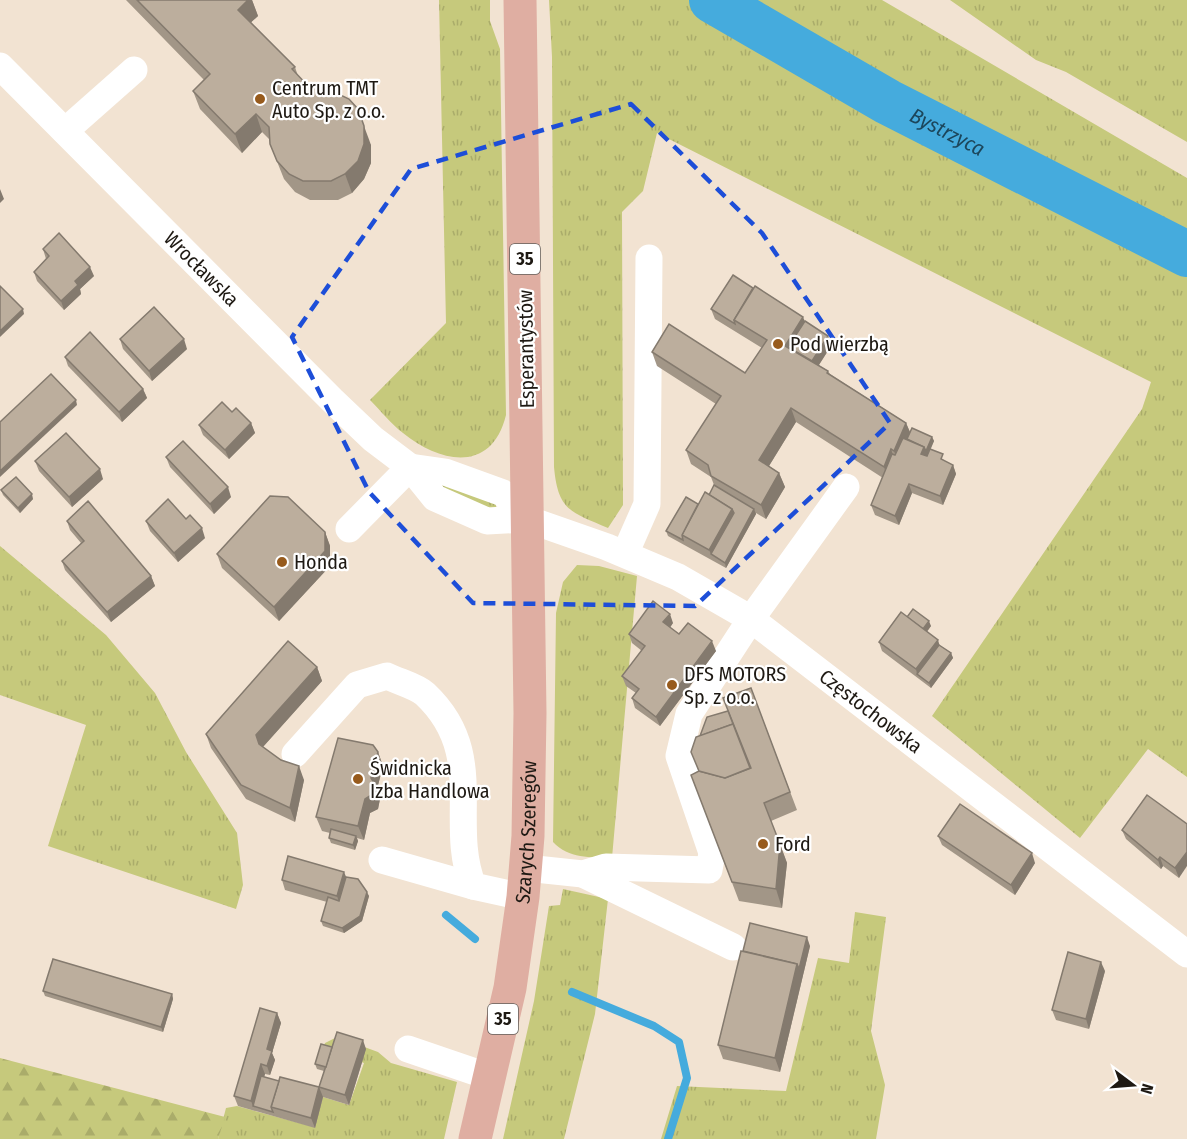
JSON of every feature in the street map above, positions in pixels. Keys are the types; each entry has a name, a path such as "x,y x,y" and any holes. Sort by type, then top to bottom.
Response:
{"main road":[{"name":"Esperantystów","path":"520,0 527,519"},
{"name":"Szarych Szeregów","path":"475,1139 510,988 524,882 530,713 527,519"}],"street":[{"name":"Wrocławska","path":"0,66 373,439 410,467 445,472 503,493 527,519"},
{"path":"64,130 134,70"},
{"path":"625,554 646,504 649,258"},
{"path":"349,529 410,467"},
{"path":"382,861 473,886 583,874 606,867 709,870 712,853 679,756 689,714 751,619 846,487"},
{"name":"Częstochowska","path":"527,519 625,554 678,577 751,619 1187,954"},
{"path":"295,754 357,685 387,676 424,693 451,726 464,772 465,866 473,886"},
{"path":"583,874 733,947"},
{"path":"408,1049 490,1077"}],"highlighted area":[{"path":"631,104 762,233 890,423 695,606 473,603 369,492 292,337 411,169"}],"green space":[{"path":"439,0 490,0 490,21 500,49 506,415 499,434 489,447 477,454 463,457 449,456 418,444 394,426 370,400 446,323"},
{"path":"549,0 882,0 1187,178 1187,777 1148,749 1080,838 932,716 1142,409 1151,382 657,133 643,191 622,212 623,505 608,528 576,513 563,501 556,482 554,467 552,57"},
{"path":"950,0 1187,0 1187,142 1066,72 1036,60"},
{"path":"444,484 496,501 496,507 491,512 441,486"},
{"path":"0,546 106,635 155,693 186,752 237,833 243,885 236,909 48,846 86,725 0,695"},
{"path":"577,565 599,566 637,576 612,858 573,854 559,848 553,842 556,613 563,582"},
{"path":"563,889 608,899 595,1014 564,1139 503,1139 534,1001 549,906 560,905"},
{"path":"855,912 886,917 871,1031 885,1085 876,1139 661,1139 677,1086 786,1091 818,958 849,963"},
{"path":"337,1037 378,1052 391,1063 457,1082 444,1139 218,1139 226,1108 237,1106 314,1127 323,1097 349,1105 364,1063 323,1048 325,1043"},
{"path":"0,1058 225,1117 218,1139 0,1139"}],"building":[{"name":"Centrum TMT Auto Sp. z o.o.","path":"137,0 248,0 238,10 295,67 292,69 309,87 324,87 349,99 358,109 364,126 364,144 358,161 345,174 331,181 303,181 289,174 277,161 270,144 269,127 256,114 235,134 193,91 210,74"},
{"path":"59,233 90,267 75,281 78,285 61,301 34,272 49,256 43,249"},
{"path":"733,275 753,288 734,320 735,324 711,309"},
{"path":"0,286 23,309 0,331"},
{"path":"755,286 803,317 785,346 828,371 827,373 906,423 884,467 791,408 759,460 779,473 761,505 711,476 708,465 686,450 721,396 652,352 669,324 745,373 767,340 734,320"},
{"path":"154,307 184,339 149,371 120,339"},
{"path":"805,321 828,336 812,361 788,347"},
{"path":"90,332 143,389 119,412 65,357"},
{"path":"51,374 76,400 0,471 0,422"},
{"path":"222,402 232,412 236,408 251,423 225,450 199,425"},
{"path":"912,428 932,437 926,451 924,447 907,439"},
{"path":"66,433 100,469 69,497 35,461"},
{"path":"903,438 924,447 921,454 927,456 930,449 943,454 941,459 953,465 940,496 909,484 895,516 871,505 892,454 895,455"},
{"path":"183,441 228,487 210,504 166,457"},
{"path":"16,477 32,494 18,508 1,490"},
{"path":"714,485 754,509 725,563 711,554 734,513 732,509 709,495"},
{"path":"705,492 732,509 709,550 682,535"},
{"path":"270,496 288,497 325,532 325,551 274,607 217,554"},
{"path":"686,497 698,504 682,535 683,540 666,531"},
{"path":"168,499 186,519 190,515 202,528 174,553 146,521"},
{"path":"88,501 151,576 107,612 62,561 84,541 67,521"},
{"path":"653,601 670,614 663,622 679,634 688,623 712,641 656,717 632,698 639,689 622,676 645,646 629,634"},
{"path":"913,609 929,621 923,629 907,617"},
{"path":"901,612 938,640 916,669 879,642"},
{"path":"288,641 317,667 256,735 259,744 281,760 299,766 290,808 241,785 206,734"},
{"path":"939,645 951,653 929,683 917,674"},
{"path":"751,688 790,792 764,803 780,844 776,889 732,882 691,775 699,771 725,778 751,768 723,698"},
{"path":"728,711 733,724 700,736 707,717"},
{"path":"733,724 750,768 725,778 699,771 691,752 696,737"},
{"path":"338,738 373,745 378,752 371,778 375,785 373,794 365,799 358,826 316,817"},
{"path":"1147,795 1187,824 1187,852 1175,868 1160,857 1158,860 1122,830"},
{"path":"960,804 1032,853 1011,885 938,836"},
{"path":"331,829 356,836 353,845 329,838"},
{"path":"288,856 344,872 337,896 282,880"},
{"path":"346,877 358,879 367,892 360,916 342,928 321,921 328,897 339,901"},
{"path":"750,923 807,937 799,969 797,964 743,951"},
{"path":"741,951 797,964 775,1058 718,1045"},
{"path":"1068,952 1101,962 1086,1019 1052,1010"},
{"path":"53,959 172,994 161,1027 43,991"},
{"path":"260,1008 277,1013 267,1049 272,1051 267,1066 261,1064 251,1101 234,1096"},
{"path":"337,1032 363,1040 345,1095 319,1087"},
{"path":"321,1044 332,1047 326,1067 315,1064"},
{"path":"261,1076 279,1081 271,1107 273,1112 253,1106"},
{"path":"280,1077 319,1087 311,1118 271,1107"}],"waterway":[{"name":"Bystrzyca","path":"712,0 888,102 1187,254"},
{"path":"446,915 475,939"},
{"path":"572,992 654,1026 679,1042 687,1078 668,1139"}],"place":[{"name":"Centrum TMT Auto Sp. z o.o.","path":"260,99"},
{"name":"Pod wierzbą","path":"778,344"},
{"name":"Honda","path":"282,562"},
{"name":"DFS MOTORS Sp. z o.o.","path":"672,685"},
{"name":"Świdnicka Izba Handlowa","path":"358,779"},
{"name":"Ford","path":"763,844"}]}
